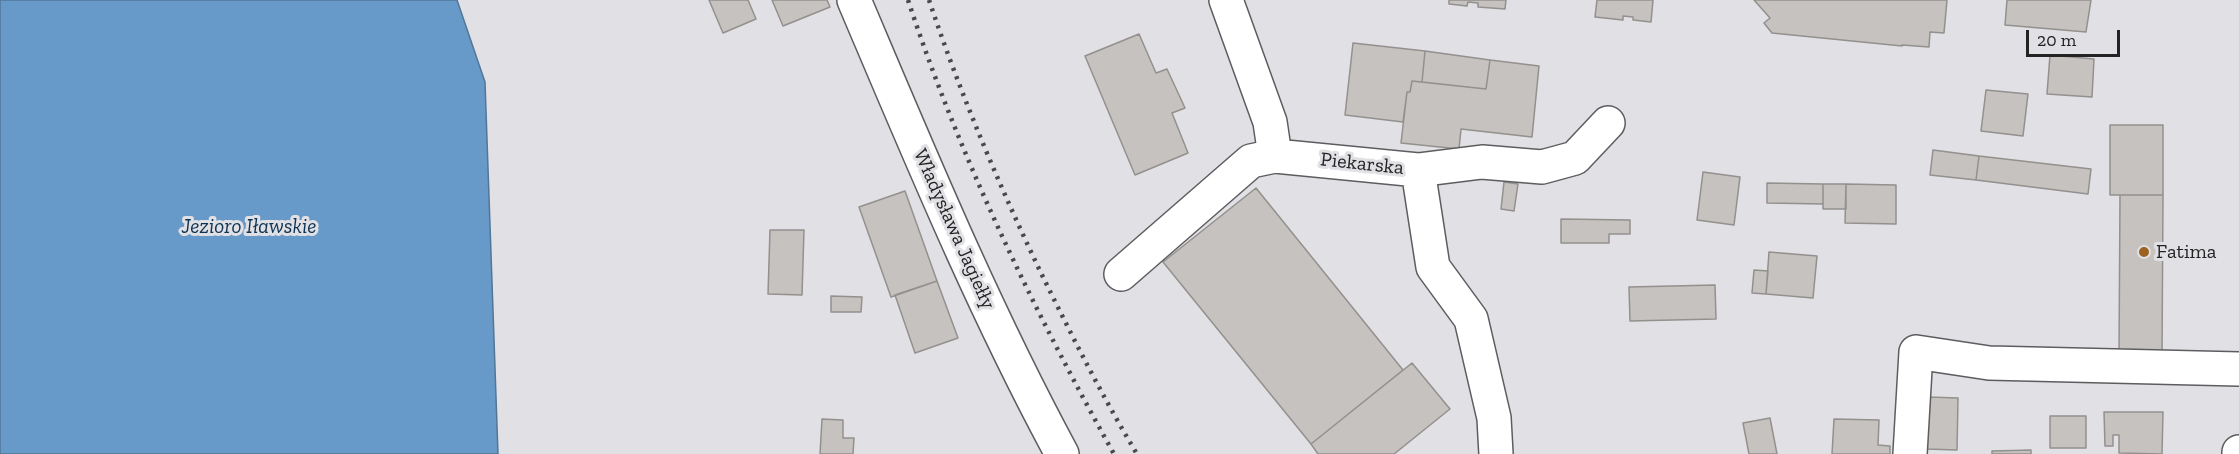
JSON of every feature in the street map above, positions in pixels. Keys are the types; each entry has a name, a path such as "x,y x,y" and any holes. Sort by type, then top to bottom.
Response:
{"street":[{"name":"Władysława Jagiełły","path":"854,0 927,170 1031,397 1062,454"},
{"path":"1226,0 1270,122 1275,156"},
{"path":"1418,170 1482,162 1542,167 1575,158 1608,123"},
{"name":"Piekarska","path":"1121,274 1251,161 1275,156 1418,170 1433,267 1471,319 1494,418 1496,454"},
{"path":"1910,454 1916,352 1989,363 2239,369"}],"water":[{"name":"Jezioro Iławskie","path":"0,0 457,0 485,82 498,454 0,454"}],"building":[{"path":"709,0 748,0 756,19 723,33"},
{"path":"772,0 827,0 830,7 783,26"},
{"path":"1449,0 1506,0 1505,9 1478,7 1478,3 1468,2 1467,6 1449,4"},
{"path":"1597,0 1653,0 1651,22 1633,20 1633,17 1623,16 1623,20 1595,17"},
{"path":"1754,0 1947,0 1944,33 1930,32 1929,47 1772,33 1764,23 1770,18"},
{"path":"2007,0 2091,0 2086,32 2005,25"},
{"path":"1139,34 1156,73 1167,69 1185,108 1172,113 1188,153 1135,175 1085,56"},
{"path":"1353,43 1425,51 1422,82 1412,81 1410,92 1407,92 1403,122 1345,115"},
{"path":"1425,51 1490,60 1486,89 1422,82"},
{"path":"2050,55 2094,59 2092,97 2047,94"},
{"path":"1490,60 1539,66 1532,137 1461,129 1459,149 1401,143 1407,92 1410,92 1412,81 1486,89"},
{"path":"1986,90 2028,94 2023,136 1981,131"},
{"path":"2110,125 2163,125 2163,195 2110,195"},
{"path":"1933,150 1979,156 1976,180 1930,175"},
{"path":"1979,156 2091,169 2088,194 1976,180"},
{"path":"1703,172 1740,177 1734,225 1697,220"},
{"path":"1504,182 1518,184 1514,211 1501,209"},
{"path":"1767,183 1823,184 1823,204 1767,203"},
{"path":"1823,184 1846,184 1846,209 1823,209"},
{"path":"1846,184 1896,185 1896,224 1845,223"},
{"path":"1256,188 1403,370 1311,444 1163,262"},
{"path":"905,191 937,281 891,297 859,207"},
{"path":"2120,195 2163,195 2162,356 2119,356"},
{"path":"1561,219 1630,220 1630,234 1609,234 1609,243 1561,243"},
{"path":"770,230 804,230 802,295 768,294"},
{"path":"1769,252 1817,256 1813,298 1766,294"},
{"path":"1754,270 1768,271 1766,294 1752,293"},
{"path":"937,281 958,338 915,353 895,295"},
{"path":"1715,285 1716,319 1630,321 1629,287"},
{"path":"831,296 862,297 861,312 831,312"},
{"path":"1412,363 1450,409 1394,454 1318,454 1311,444"},
{"path":"1928,397 1958,398 1957,450 1926,449"},
{"path":"2104,412 2163,412 2162,454 2119,453 2119,435 2113,435 2113,446 2105,446"},
{"path":"2050,416 2086,416 2086,448 2050,448"},
{"path":"1770,418 1777,454 1749,454 1743,423"},
{"path":"822,419 843,420 843,438 854,438 853,454 820,454"},
{"path":"1834,419 1879,420 1878,445 1890,446 1890,454 1832,454"},
{"path":"2031,450 2031,454 1992,454 1992,451"}],"railway":[{"path":"908,0 928,59 1000,232 1055,344 1114,454"},
{"path":"929,0 967,104 1025,240 1087,365 1137,454"}],"place":[{"name":"Fatima","path":"2144,252"}]}
